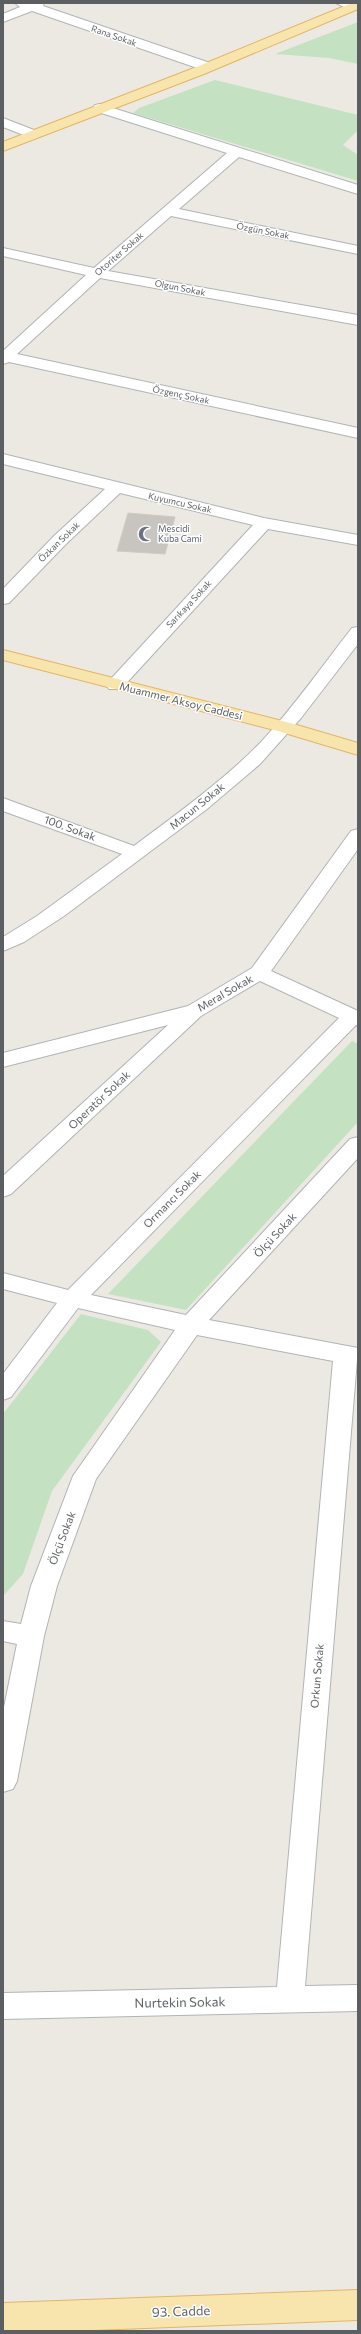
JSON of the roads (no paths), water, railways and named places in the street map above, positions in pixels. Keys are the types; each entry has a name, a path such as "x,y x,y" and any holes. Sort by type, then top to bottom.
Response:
{"main road":[{"path":"3,147 208,67 351,5"},
{"name":"Muammer Aksoy Caddesi","path":"3,655 115,685 284,727 358,748"},
{"name":"93. Cadde","path":"3,2318 89,2323 358,2305"}],"street":[{"path":"3,18 31,4"},
{"name":"Rana Sokak","path":"31,4 208,67"},
{"path":"100,108 358,190"},
{"path":"3,122 34,135"},
{"name":"Otoriter Sokak","path":"4,358 97,273 237,151"},
{"name":"Özgün Sokak","path":"167,212 358,250"},
{"name":"Olgun Sokak","path":"3,252 97,273 358,320"},
{"name":"Özgenç Sokak","path":"4,358 358,433"},
{"name":"Kuyumcu Sokak","path":"3,459 116,488 264,523 358,540"},
{"name":"Özkan Sokak","path":"3,599 60,540 116,488"},
{"name":"Sarıkaya Sokak","path":"115,685 264,523"},
{"name":"Macun Sokak","path":"3,945 26,933 136,853 183,818 253,760 284,727 358,632"},
{"name":"100. Sokak","path":"3,804 136,853"},
{"name":"Meral Sokak","path":"3,1060 196,1011 259,973 358,835"},
{"path":"259,973 355,1018"},
{"name":"Operatör Sokak","path":"3,1189 196,1011"},
{"name":"Ormancı Sokak","path":"3,1391 73,1299 355,1018"},
{"name":"Ölçü Sokak","path":"3,1781 31,1636 44,1586 85,1476 191,1325 358,1144"},
{"path":"3,1281 73,1299 191,1325 351,1355"},
{"name":"Orkun Sokak","path":"290,1999 351,1355"},
{"path":"3,1632 31,1636"},
{"name":"Nurtekin Sokak","path":"3,2006 358,1998"}],"place":[{"name":"Mescidi Kuba Cami","path":"146,534"}]}
